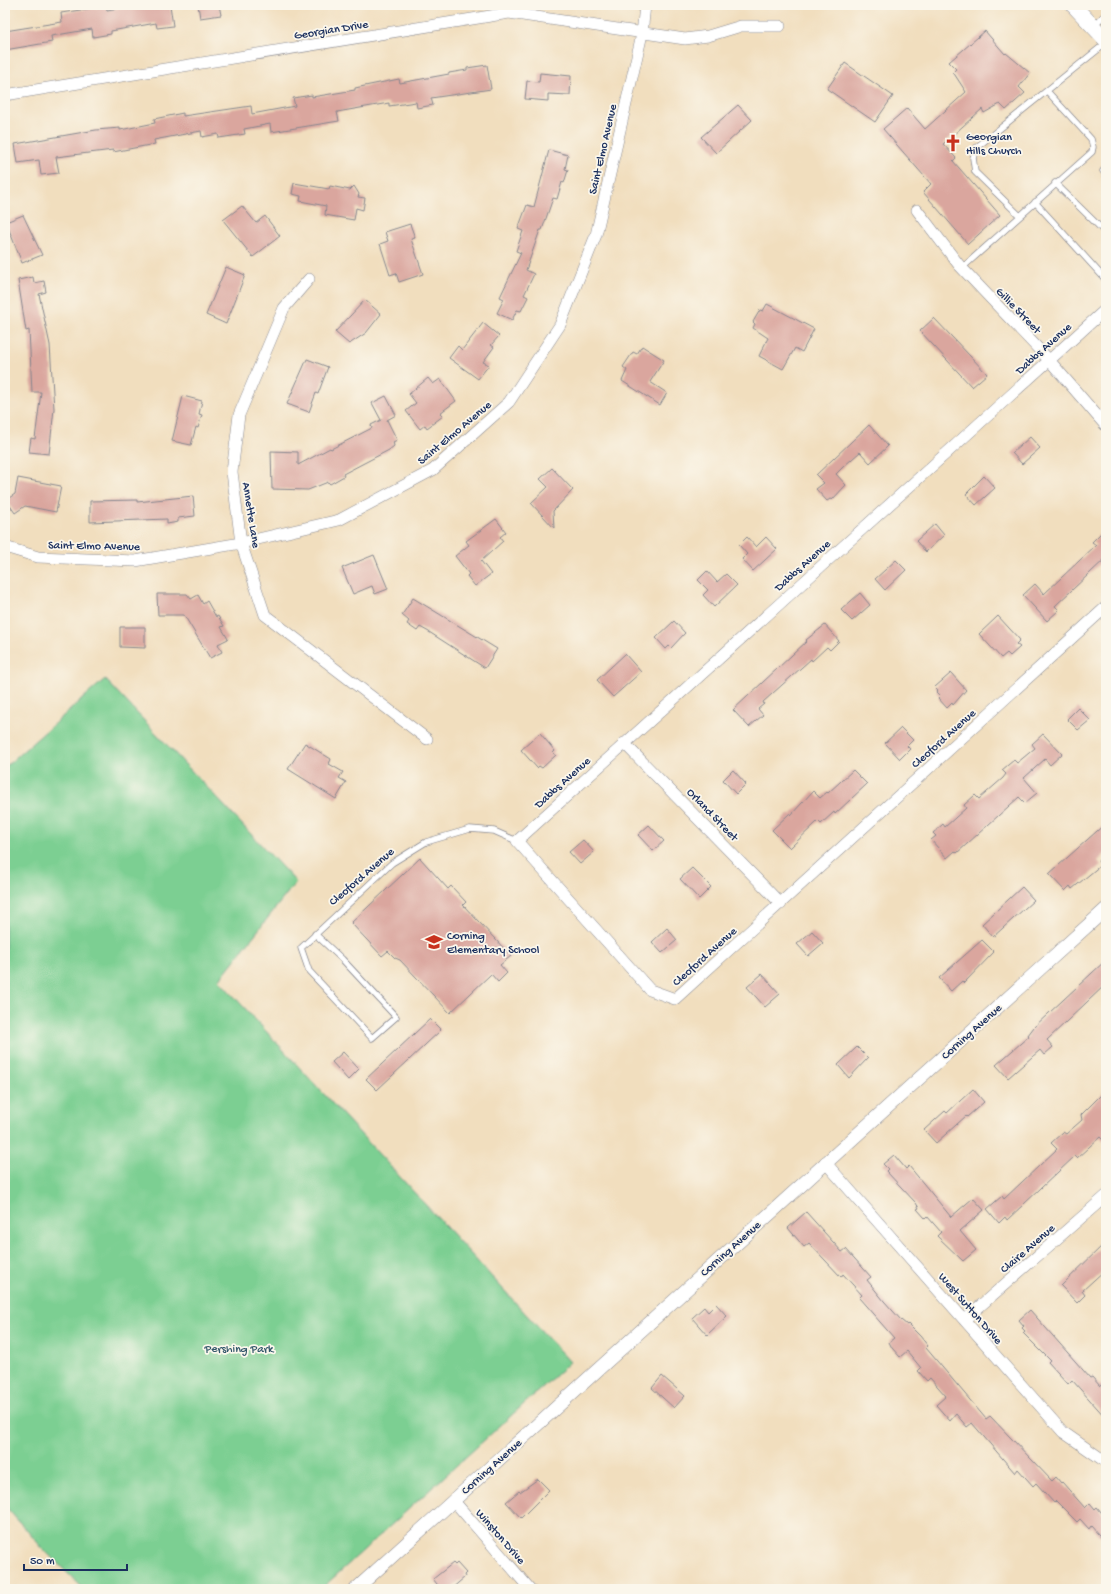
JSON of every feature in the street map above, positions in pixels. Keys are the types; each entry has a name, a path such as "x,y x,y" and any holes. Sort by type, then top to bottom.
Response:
{"main road":[{"path":"1073,5 1106,40"}],"street":[{"name":"Saint Elmo Avenue","path":"5,547 38,557 135,561 242,543 339,520 433,470 509,402 560,326 596,235 642,34 646,5"},
{"name":"Georgian Drive","path":"5,95 509,13 642,34 696,38 741,26 780,26"},
{"name":"Gillie Street","path":"917,210 962,268 1048,360 1106,426"},
{"name":"Annette Lane","path":"309,279 284,308 239,415 232,472 242,543 265,615 427,739"},
{"name":"Dabbs Avenue","path":"517,841 1106,309"},
{"name":"Cleoford Avenue","path":"517,841 650,990 675,1000 1106,607"},
{"name":"Orland Street","path":"624,743 781,904"},
{"name":"Corning Avenue","path":"356,1589 825,1162 1106,909"},
{"name":"West Sutton Drive","path":"825,1162 1062,1432 1106,1462"},
{"name":"Claire Avenue","path":"964,1320 1106,1196"},
{"name":"Winston Drive","path":"453,1500 530,1589"}],"lane":[{"path":"1093,26 1106,14"},
{"path":"1020,216 975,172 973,158 977,147 1106,43"},
{"path":"962,268 1055,183 1092,152 1093,146 1091,140 1047,91"},
{"path":"1106,168 1102,171 1106,175"},
{"path":"1055,183 1106,233"},
{"path":"1035,202 1106,280"},
{"name":"Cleoford Avenue","path":"315,934 342,959 396,1017 372,1038 310,971 301,948 315,934 392,863 426,842 470,829 494,831 517,841"}],"green space":[{"name":"Pershing Park","path":"105,679 296,882 219,980 570,1362 321,1589 84,1589 45,1551 5,1506 5,767"}],"building":[{"path":"135,5 170,5 173,26 157,28 156,23 111,31 111,34 93,37 92,29 51,36 52,42 5,50 5,31 62,22 61,13 106,6 107,10"},
{"path":"198,5 219,5 221,15 200,18"},
{"path":"985,31 1005,54 1006,53 1030,73 1019,87 1025,93 1006,110 1000,104 984,113 982,109 943,144 956,158 953,161 1000,215 968,244 923,192 931,184 883,129 907,108 925,129 966,92 953,72 956,69 949,62"},
{"path":"845,63 893,96 875,122 827,89"},
{"path":"487,65 491,89 431,98 433,105 417,108 416,102 389,106 389,103 337,112 339,121 271,132 270,124 244,129 245,134 219,138 218,134 202,137 201,131 154,140 155,144 113,152 113,150 56,157 59,173 41,175 39,160 18,163 15,144 96,130 120,128 120,130 155,123 154,119 183,113 183,116 251,106 252,114 295,106 293,98 312,95 312,97 355,90 355,88 399,79 400,83"},
{"path":"540,73 571,76 570,95 548,94 548,101 525,99 527,81 539,82"},
{"path":"738,105 752,120 716,153 701,137"},
{"path":"549,150 568,155 565,169 568,170 564,183 562,182 557,199 553,198 526,270 534,274 524,295 528,297 521,311 517,310 512,320 497,313 504,299 500,297 521,253 516,251 523,231 518,229 527,205 534,207"},
{"path":"294,183 329,189 330,186 350,190 354,186 359,194 358,197 365,198 363,210 356,208 354,220 325,215 326,206 300,201 301,196 292,194"},
{"path":"242,206 256,223 265,216 280,236 253,257 223,220"},
{"path":"23,215 42,255 22,263 6,222"},
{"path":"410,224 415,238 411,239 423,274 399,282 396,273 390,275 380,244 388,241 385,232"},
{"path":"226,267 245,275 226,324 206,315"},
{"path":"33,277 34,283 44,281 46,292 39,294 50,345 54,409 49,454 29,452 31,438 35,439 41,392 32,392 29,330 26,331 18,280"},
{"path":"365,300 381,314 366,333 349,344 335,332"},
{"path":"767,304 814,329 802,352 795,348 783,369 759,356 768,338 753,328 755,324 753,322 760,310 763,311"},
{"path":"934,318 987,374 972,387 920,331"},
{"path":"483,323 499,336 491,345 494,347 483,362 489,365 478,379 449,358 458,346 462,350"},
{"path":"642,346 664,360 650,382 667,393 660,405 622,381 627,370 623,367 633,352 637,354"},
{"path":"307,359 328,367 318,394 316,393 309,412 287,404"},
{"path":"428,378 433,384 440,379 456,401 440,413 443,416 427,428 425,425 420,429 406,411 416,403 409,394"},
{"path":"183,396 202,401 199,414 202,415 198,428 196,427 191,445 172,441"},
{"path":"386,396 396,415 387,420 397,440 393,442 394,446 343,474 344,476 330,484 328,482 308,490 272,489 271,451 298,452 298,465 372,428 371,425 381,420 372,403"},
{"path":"869,425 888,446 870,463 860,452 843,467 836,474 846,485 832,500 830,499 827,501 816,489 824,483 816,475"},
{"path":"1030,437 1040,448 1022,464 1012,453"},
{"path":"552,468 573,490 553,511 554,528 531,503 548,487 540,479"},
{"path":"984,476 995,488 976,505 966,494"},
{"path":"18,478 61,486 56,512 25,506 15,513 6,500 15,494"},
{"path":"193,496 195,516 178,518 178,522 167,524 167,519 90,522 90,501 137,500 137,502"},
{"path":"496,519 506,532 500,537 503,541 481,561 491,574 475,586 467,576 469,574 455,556 469,545 466,541"},
{"path":"935,524 944,535 926,552 916,541"},
{"path":"1106,528 1106,558 1055,606 1059,610 1047,621 1023,595 1035,584 1044,594 1096,545 1092,542"},
{"path":"747,537 756,547 766,537 777,549 753,571 742,559 747,554 739,545"},
{"path":"374,555 388,589 375,594 372,586 353,594 342,568"},
{"path":"896,560 906,570 885,590 875,579"},
{"path":"707,571 717,582 726,574 737,585 714,607 703,595 708,590 698,580"},
{"path":"860,593 870,605 852,621 841,610"},
{"path":"157,594 187,594 191,599 198,595 203,604 207,601 216,617 218,616 224,626 221,627 228,639 218,644 222,652 210,658 184,615 158,615"},
{"path":"413,598 497,649 485,668 429,632 420,627 417,631 407,624 409,621 402,615"},
{"path":"998,616 1020,640 1016,644 1020,647 1010,656 1007,653 1001,658 979,634"},
{"path":"674,621 685,633 671,648 669,646 666,649 656,638"},
{"path":"825,625 839,641 830,650 827,647 812,661 811,659 763,702 764,704 758,709 763,715 749,727 733,710 807,641 806,640"},
{"path":"120,627 145,627 145,648 120,647"},
{"path":"625,654 641,672 613,697 597,680"},
{"path":"951,673 966,690 953,705 952,703 947,708 938,698 940,696 936,692 938,690 935,687"},
{"path":"1078,708 1090,720 1078,730 1067,719"},
{"path":"901,728 913,740 907,746 910,749 900,759 885,743"},
{"path":"540,733 555,751 553,753 556,755 542,768 539,766 537,768 521,750"},
{"path":"1043,734 1062,754 1050,765 1045,759 1024,778 1037,793 1025,803 1019,797 957,853 955,851 947,858 931,840 936,836 933,833 943,824 945,827 966,808 964,805 975,795 979,799 1003,778 1006,774 1002,770 1014,760 1017,763 1035,748 1032,744"},
{"path":"305,743 331,759 329,764 343,772 339,778 346,782 336,799 288,769"},
{"path":"733,770 746,784 736,794 723,780"},
{"path":"853,770 867,784 835,814 834,812 821,824 818,821 790,848 772,830 790,813 791,815 813,791 820,798 827,792 828,793"},
{"path":"1106,823 1106,853 1098,861 1101,865 1072,889 1070,886 1065,891 1049,874"},
{"path":"649,825 664,841 653,851 638,835"},
{"path":"583,840 594,852 580,864 569,852"},
{"path":"420,858 448,889 451,886 466,902 463,905 511,956 500,965 507,973 498,982 491,974 450,1013 400,960 395,958 388,951 382,956 351,923"},
{"path":"692,868 711,887 699,899 680,879"},
{"path":"1022,887 1034,900 993,937 982,924"},
{"path":"667,928 677,940 662,953 652,942"},
{"path":"812,931 823,943 808,956 797,944"},
{"path":"982,940 994,952 964,983 962,981 951,991 939,978"},
{"path":"1106,960 1106,984 1047,1040 1053,1047 1044,1055 1040,1050 1008,1078 996,1065 1029,1036 1028,1035 1034,1027"},
{"path":"762,974 780,994 765,1007 747,987"},
{"path":"430,1019 441,1030 377,1090 366,1079"},
{"path":"857,1047 868,1058 849,1078 838,1065"},
{"path":"343,1052 359,1069 348,1080 332,1062"},
{"path":"973,1089 984,1102 936,1143 924,1130 945,1111 947,1113"},
{"path":"1106,1090 1106,1143 1100,1137 1077,1158 1075,1156 1007,1220 1005,1217 999,1223 987,1209 1002,1196 1004,1199 1057,1149 1051,1143 1063,1132 1066,1134 1082,1120 1081,1115"},
{"path":"894,1155 906,1169 909,1166 951,1217 973,1198 984,1210 960,1231 976,1250 963,1261 937,1236 941,1232 927,1216 925,1218 917,1209 919,1208 916,1203 886,1171 888,1169 883,1164"},
{"path":"806,1212 842,1252 846,1249 871,1277 867,1280 884,1301 901,1320 907,1325 908,1324 920,1336 928,1346 926,1348 986,1419 990,1416 1052,1481 1056,1477 1085,1508 1090,1503 1095,1509 1097,1507 1106,1518 1106,1543 1091,1526 1089,1529 1080,1519 1077,1522 1056,1501 1054,1503 1036,1483 1033,1486 1018,1469 1015,1473 972,1423 967,1427 956,1414 950,1421 936,1405 946,1396 930,1378 927,1381 918,1371 921,1368 907,1351 900,1357 892,1348 889,1342 894,1338 859,1298 862,1295 843,1274 841,1277 809,1243 804,1247 788,1228"},
{"path":"1106,1242 1106,1269 1082,1291 1085,1295 1077,1303 1061,1286"},
{"path":"716,1304 727,1316 707,1335 692,1318 704,1307 708,1312"},
{"path":"1030,1310 1090,1378 1092,1377 1100,1386 1106,1381 1106,1418 1072,1380 1068,1384 1048,1362 1050,1360 1023,1333 1025,1331 1022,1328 1024,1326 1019,1320"},
{"path":"662,1376 685,1396 674,1408 652,1388"},
{"path":"538,1479 549,1490 521,1518 506,1502 519,1491 520,1492"},
{"path":"453,1563 455,1565 457,1563 466,1573 464,1575 465,1577 451,1589 441,1589 433,1579"}],"place":[{"name":"Georgian Hills Church","path":"953,143"},
{"name":"Corning Elementary School","path":"434,942"}]}
